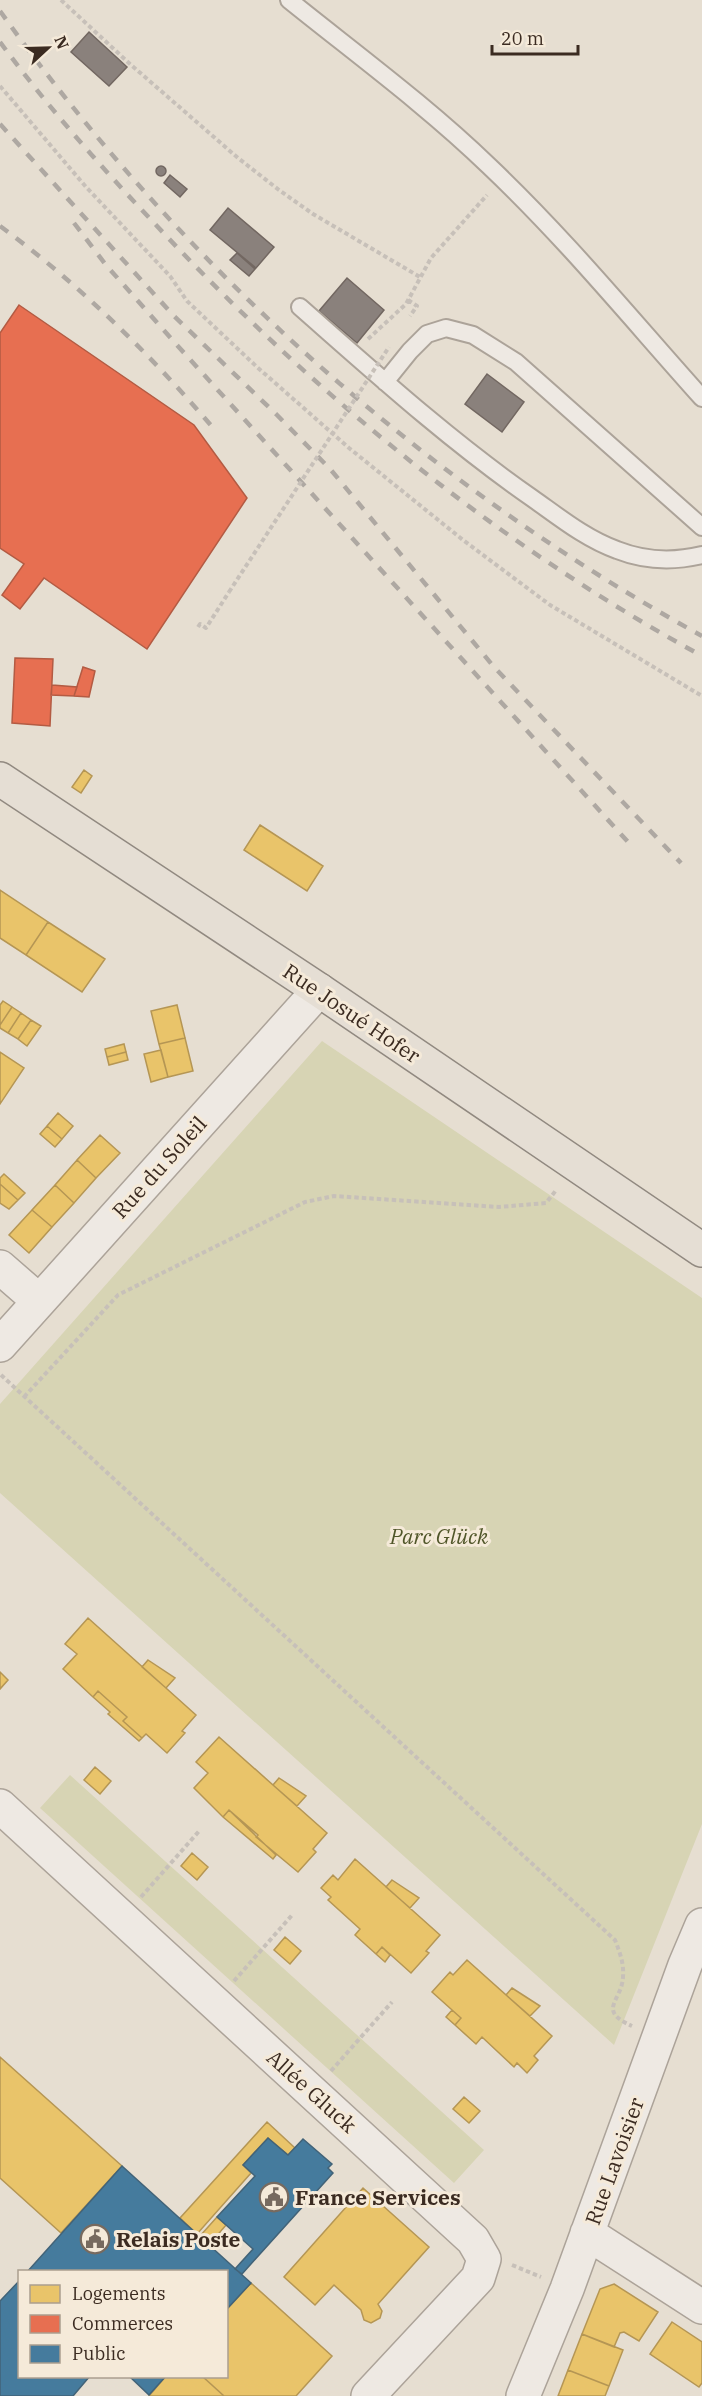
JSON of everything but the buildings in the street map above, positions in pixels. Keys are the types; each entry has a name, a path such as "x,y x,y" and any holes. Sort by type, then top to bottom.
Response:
{"main road":[{"name":"Rue Josué Hofer","path":"0,778 319,990 702,1250"}],"street":[{"name":"Rue du Soleil","path":"0,1344 319,990"},
{"path":"0,1267 39,1301"},
{"name":"Allée Gluck","path":"0,1806 473,2240 484,2259"},
{"name":"Rue Lavoisier","path":"523,2396 567,2289 658,2037 693,1971 702,1925"},
{"path":"587,2233 702,2307"},
{"path":"368,2396 478,2278 484,2259"}],"lane":[{"path":"289,0 417,103 503,180 573,249 702,398"},
{"path":"300,307 385,382 500,476 598,542 618,551 651,559 667,561 702,555"},
{"path":"385,382 410,351 427,334 436,329 446,328 473,336 516,362 702,527"}],"path":[{"path":"61,0 130,64 238,158 279,190 313,214 420,277"},
{"path":"0,86 86,187 170,276 187,301 256,367 454,532 550,606 702,696"},
{"path":"352,353 408,300 431,258 454,230 503,180"},
{"path":"408,300 417,306 415,309"},
{"path":"198,627 200,624 206,628 389,347"},
{"path":"24,1397 118,1295 305,1202 334,1196 499,1207 546,1203 563,1181"},
{"path":"0,1375 615,1940 623,1961 624,1980 613,2002 613,2012 618,2020 658,2037"},
{"path":"122,1919 200,1830"},
{"path":"215,2003 293,1914"},
{"path":"313,2092 392,2002"},
{"path":"484,2259 519,2266 567,2289"}],"green space":[{"name":"Parc Glück","path":"322,1041 702,1298 702,1824 614,2045 0,1493 0,1404"},
{"path":"70,1775 484,2150 454,2183 40,1808"}],"railway":[{"path":"0,11 72,106 148,196 230,282 316,363 407,439 501,510 600,576 702,636"},
{"path":"0,42 75,136 156,225 217,288 345,407 481,515 626,612 702,656"},
{"path":"0,124 173,315 331,470 494,667 681,863"},
{"path":"74,223 106,265 176,344 628,842"},
{"path":"0,226 86,296 166,375 215,430"}],"place":[{"name":"France Services","path":"274,2197"},
{"name":"Relais Poste","path":"95,2239"}]}
